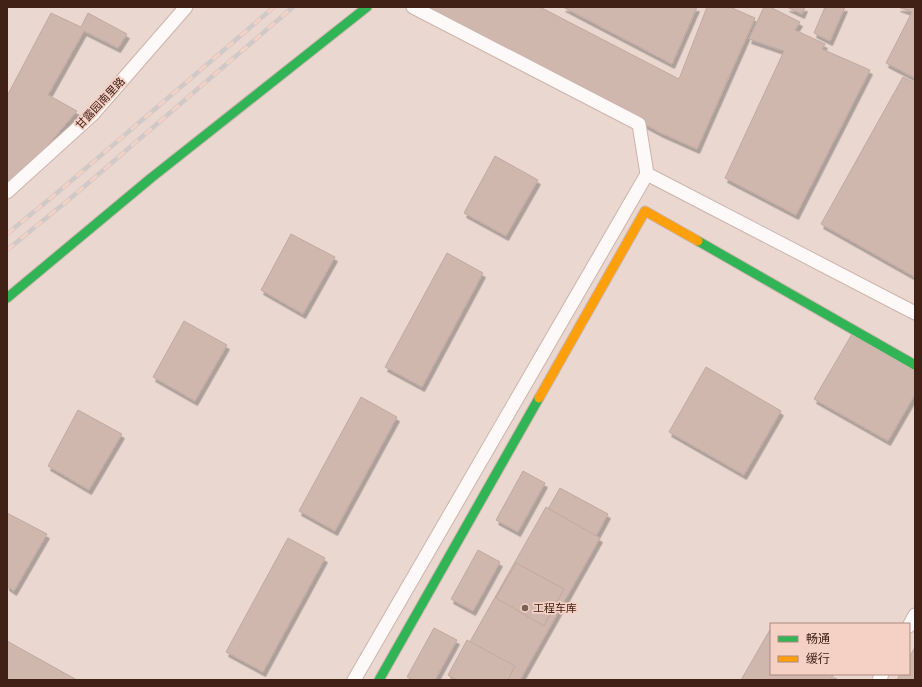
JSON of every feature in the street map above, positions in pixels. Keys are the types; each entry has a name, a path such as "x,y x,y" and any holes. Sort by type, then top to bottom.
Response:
{"street":[{"name":"甘露园南里路","path":"7,192 92,115 186,7"},
{"path":"7,298 151,178 367,7"},
{"path":"354,680 647,174 639,124 413,7"},
{"path":"647,174 915,313"},
{"path":"379,680 645,211 915,365"},
{"path":"910,624 915,615"}],"building":[{"path":"425,7 540,7 679,79 707,7 730,7 755,18 697,149 661,133"},
{"path":"563,7 697,7 672,64"},
{"path":"764,7 770,7 800,22 795,30 825,44 822,49 870,70 796,215 725,178 784,51 749,39"},
{"path":"787,7 805,7 802,14"},
{"path":"825,7 845,7 830,41 814,33"},
{"path":"898,7 915,7 915,78 886,63 912,12"},
{"path":"51,13 81,27 88,13 127,34 118,48 84,31 48,95 77,111 30,166 7,187 7,96"},
{"path":"903,77 915,83 915,277 821,224"},
{"path":"495,156 538,180 506,236 464,213"},
{"path":"291,234 335,257 303,314 261,290"},
{"path":"447,253 483,273 422,387 385,367"},
{"path":"184,321 227,345 195,401 153,377"},
{"path":"855,329 915,364 915,394 888,441 814,399"},
{"path":"706,367 781,411 744,475 669,432"},
{"path":"361,397 397,417 335,531 299,511"},
{"path":"78,410 122,434 89,490 48,466"},
{"path":"523,471 545,483 518,532 496,520"},
{"path":"560,488 608,514 588,551 540,523"},
{"name":"工程车库","path":"546,507 600,538 520,680 454,680 450,677"},
{"path":"7,513 47,534 14,591 7,586"},
{"path":"288,538 325,558 263,672 226,652"},
{"path":"478,550 500,562 473,611 451,599"},
{"path":"516,563 564,589 544,626 496,598"},
{"path":"434,628 457,640 435,680 413,680 407,677"},
{"path":"770,630 770,675 834,675 831,680 741,680"},
{"path":"467,640 515,666 508,680 457,680 448,675"},
{"path":"7,641 77,680 7,680"},
{"path":"915,647 915,680 897,680 900,675 910,675 910,656"}],"railway":[{"path":"7,234 274,7"},
{"path":"7,250 72,197 293,7"}],"traffic: fast":[{"path":"7,298 151,178 367,7"},
{"path":"698,241 915,365"},
{"path":"379,680 539,398"}],"traffic: slow":[{"path":"539,398 645,211 698,241"}],"place":[{"name":"工程车库","path":"525,608"}]}
